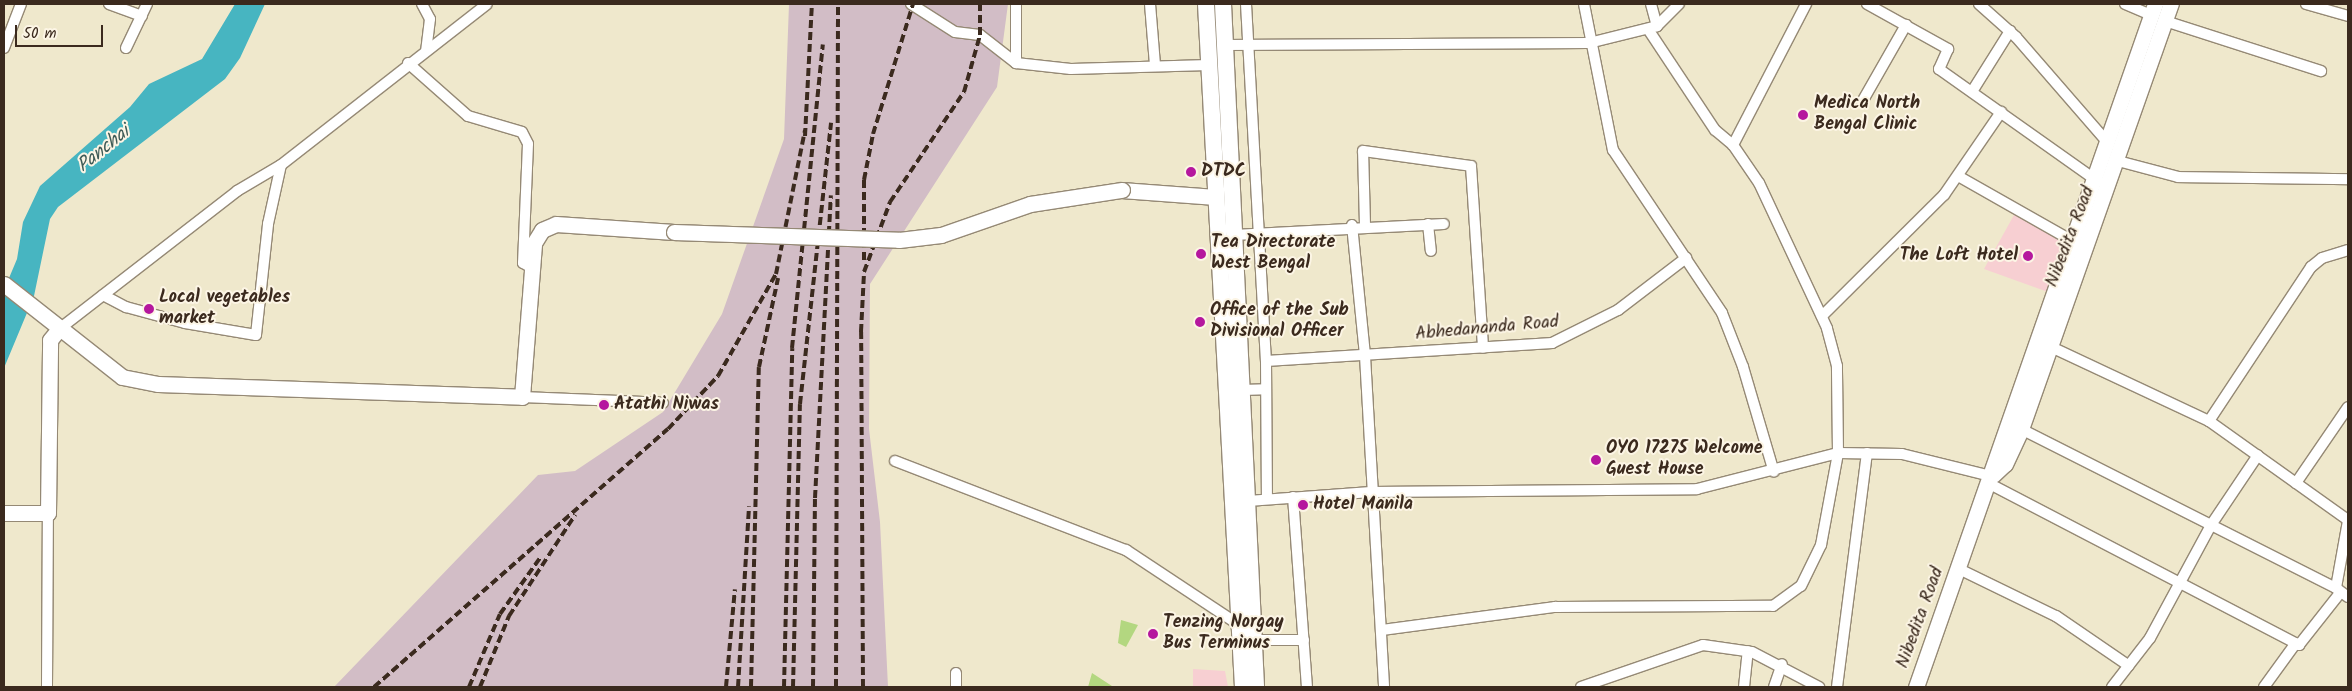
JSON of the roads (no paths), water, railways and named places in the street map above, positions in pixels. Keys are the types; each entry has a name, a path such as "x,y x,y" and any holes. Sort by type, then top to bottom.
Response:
{"main road":[{"path":"1206,4 1215,197 1243,504 1256,687"},
{"path":"1223,4 1242,390 1243,504 1238,624 1243,687"},
{"path":"1208,46 1225,45"}],"street":[{"path":"4,48 21,4"},
{"path":"110,4 142,16"},
{"path":"126,48 147,4"},
{"path":"422,4 430,19 426,50"},
{"path":"47,687 50,340 58,330 237,191 281,165 408,63 487,4"},
{"path":"911,4 955,32 980,35 1016,63 1071,69 1155,65 1209,65"},
{"path":"1016,4 1016,63"},
{"path":"1150,4 1155,65"},
{"path":"1246,4 1266,361 1267,499"},
{"path":"1584,4 1589,43 1613,150 1722,313 1743,367 1774,472"},
{"path":"1382,630 1555,606 1773,606 1802,586 1821,545 1838,453 1837,366 1822,316 1759,183 1733,145 1715,130 1653,28 1651,4"},
{"path":"1225,45 1248,43 1589,43 1653,28 1679,4"},
{"path":"1733,145 1806,4"},
{"path":"1867,4 1948,50 1939,69 1973,90 2097,181"},
{"path":"1979,4 2010,32 2109,144"},
{"path":"2125,4 2157,13 2321,71"},
{"name":"Nibedita Road","path":"1916,687 2157,13 2171,4"},
{"path":"2306,4 2348,16"},
{"name":"Nibedita Road","path":"1990,480 2005,464 2022,429 2050,346 2118,161 2157,13"},
{"path":"1862,102 1906,26"},
{"path":"1973,90 2010,32"},
{"path":"408,63 468,116 522,132 528,144 523,263 532,268"},
{"path":"1822,316 1940,199 1958,176 2001,112"},
{"path":"1365,225 1363,151 1471,166 1483,348"},
{"path":"2118,161 2178,177 2348,180"},
{"path":"103,295 126,307 185,323 256,335 268,224 281,165"},
{"path":"1958,176 2074,242"},
{"path":"522,398 534,243 542,230 556,224 674,232 899,240 941,235 1030,204 1122,190 1215,197"},
{"path":"1428,224 1431,251"},
{"path":"1234,235 1352,225 1444,224"},
{"path":"1352,225 1365,356 1371,492 1382,630 1384,687"},
{"path":"2209,421 2311,267 2322,258 2348,250"},
{"name":"Abhedananda Road","path":"1266,361 1483,348 1566,339 1618,310 1686,258"},
{"path":"9,289 58,330 122,377 158,384 663,403"},
{"path":"1243,504 1267,499 1371,492 1697,488 1774,472 1838,453 1902,454 1990,480 2183,581 2296,644 2304,643 2342,592 2348,520 2209,421 2050,346"},
{"path":"1242,390 1266,390"},
{"path":"2296,482 2348,407"},
{"path":"2022,429 2342,592"},
{"path":"1837,687 1867,453"},
{"path":"2112,687 2129,666 2183,581 2211,524 2258,455"},
{"path":"895,461 1126,550 1238,624"},
{"path":"1293,497 1307,687"},
{"path":"4,513 48,513"},
{"path":"1959,569 2056,616 2129,666"},
{"path":"1254,640 1304,640"},
{"path":"2264,687 2296,644"},
{"path":"1581,687 1688,647 1718,645 1748,651 1782,664 1819,687"},
{"path":"1744,687 1748,651"},
{"path":"1774,687 1782,664"},
{"path":"956,673 956,687"}],"water":[{"name":"Panchai","path":"235,4 265,4 240,58 225,79 58,207 50,219 34,296 4,368 4,290 17,259 23,222 40,186 130,107 149,84 202,59"}],"railway":[{"path":"805,136 812,4"},
{"path":"836,687 838,4"},
{"path":"864,260 864,180 873,134 913,4"},
{"path":"863,687 861,332 864,272 890,202 964,92 980,35 980,4"},
{"path":"784,687 792,348 823,45"},
{"path":"793,687 800,404 831,123"},
{"path":"374,687 668,429 718,376 776,274 805,130"},
{"path":"813,687 815,498 831,195"},
{"path":"751,687 759,367 778,278"},
{"path":"738,687 749,506"},
{"path":"480,687 509,616 575,515"},
{"path":"469,687 500,614 540,558"},
{"path":"726,687 735,589"}],"place":[{"name":"Medica North Bengal Clinic","path":"1803,115"},
{"name":"DTDC","path":"1191,172"},
{"name":"Tea Directorate West Bengal","path":"1201,254"},
{"name":"The Loft Hotel","path":"2028,256"},
{"name":"Local vegetables market","path":"149,309"},
{"name":"Office of the Sub Divisional Officer","path":"1200,322"},
{"name":"Atathi Niwas","path":"604,405"},
{"name":"OYO 17275 Welcome Guest House","path":"1596,460"},
{"name":"Hotel Manila","path":"1303,505"},
{"name":"Tenzing Norgay Bus Terminus","path":"1153,634"}]}
